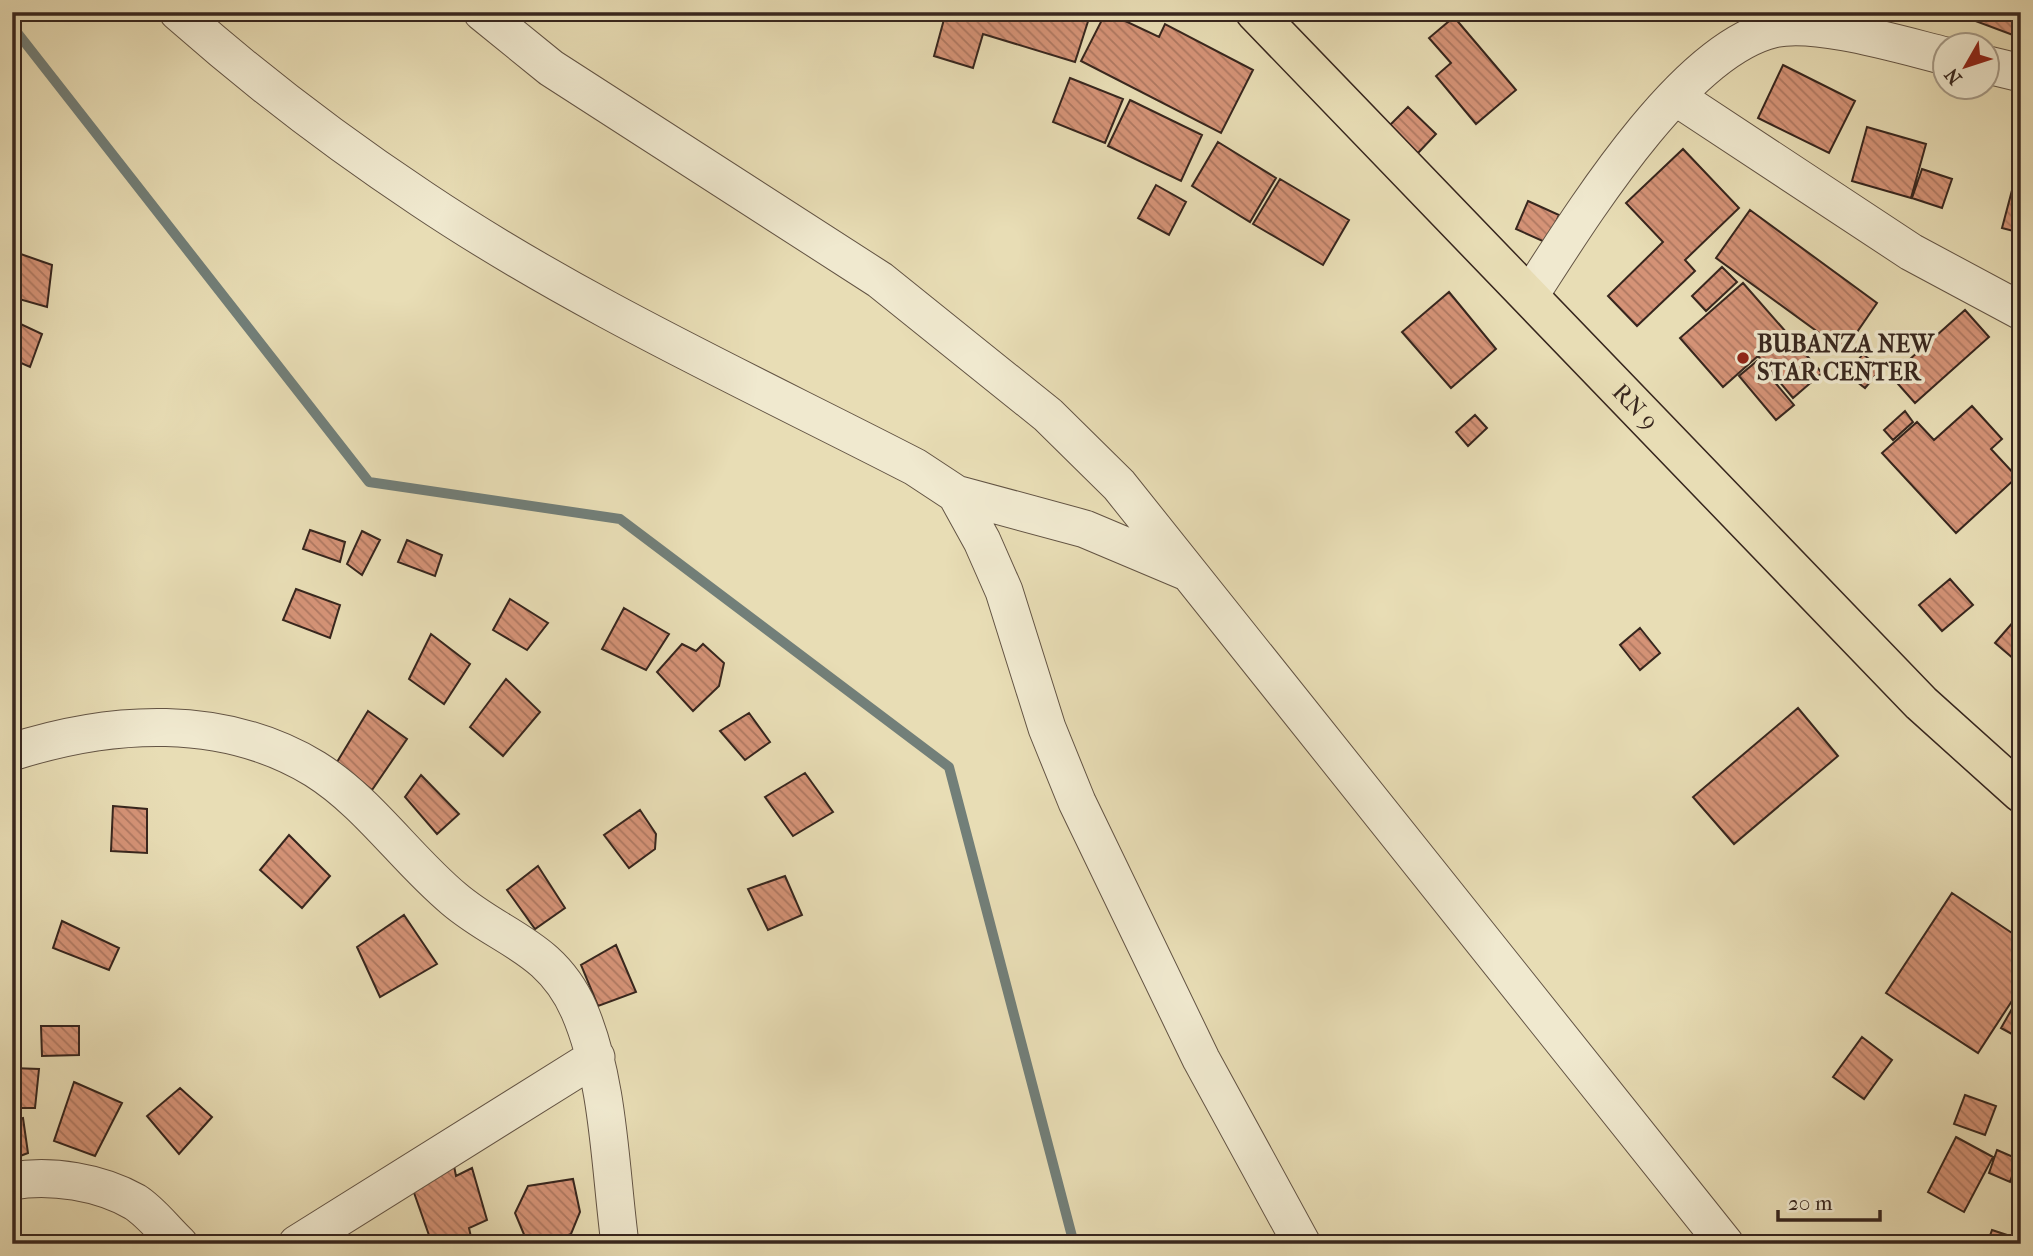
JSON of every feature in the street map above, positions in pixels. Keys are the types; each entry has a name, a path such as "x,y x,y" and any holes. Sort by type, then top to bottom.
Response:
{"main road":[{"name":"RN 9","path":"1255,12 1911,694 2021,793"}],"street":[{"path":"178,12 274,95 435,207 614,312 915,467 956,494 1085,529 1191,574"},
{"path":"482,12 551,68 880,280 965,345 1048,415 1119,485 1725,1244"},
{"path":"1530,295 1606,182 1676,97 1707,66 1740,42 1775,29 1821,29 1932,53"},
{"path":"2002,69 2021,73"},
{"path":"1676,97 1899,245 2021,311"},
{"path":"956,494 982,541 1004,592 1047,728 1077,802 1201,1059 1302,1244"},
{"path":"12,752 59,737 140,727 207,729 259,743 315,769 360,807 457,902 520,942 555,969 578,1008 596,1057 620,1244"},
{"path":"298,1244 596,1057"},
{"path":"12,1181 29,1178 80,1182 135,1202 179,1244"}],"building":[{"path":"946,12 1091,12 1075,62 983,34 973,68 934,56"},
{"path":"1106,12 1159,37 1165,24 1253,70 1221,133 1081,61"},
{"path":"1973,12 2021,12 2021,38 1970,19"},
{"path":"1454,17 1516,90 1476,124 1436,76 1451,63 1429,38"},
{"path":"1783,65 1855,101 1829,153 1758,118"},
{"path":"1070,78 1123,99 1105,143 1053,122"},
{"path":"1130,100 1202,135 1181,181 1108,146"},
{"path":"1408,107 1436,134 1417,154 1389,126"},
{"path":"1867,127 1926,144 1911,198 1852,181"},
{"path":"1218,142 1276,178 1250,222 1192,186"},
{"path":"1683,149 1739,208 1685,260 1695,271 1637,326 1608,296 1663,242 1626,203"},
{"path":"1922,169 1952,179 1942,208 1912,198"},
{"path":"1280,179 1349,220 1323,265 1253,224"},
{"path":"2015,179 2021,180 2021,233 2002,228"},
{"path":"1156,185 1186,202 1169,235 1138,218"},
{"path":"1528,201 1559,215 1547,243 1516,229"},
{"path":"1750,210 1877,303 1844,351 1716,258"},
{"path":"15,252 52,265 47,307 12,297"},
{"path":"1722,267 1737,282 1706,311 1692,296"},
{"path":"1743,283 1822,373 1793,398 1758,356 1723,387 1680,338"},
{"path":"1449,292 1496,349 1451,388 1402,332"},
{"path":"1965,310 1989,337 1915,403 1891,376"},
{"path":"12,320 42,334 30,367 12,359"},
{"path":"1863,354 1881,369 1865,388 1847,374"},
{"path":"1757,361 1794,405 1776,420 1739,376"},
{"path":"1972,406 2002,439 1991,449 2017,477 1956,533 1882,453 1917,422 1934,440"},
{"path":"1905,411 1913,422 1893,440 1884,430"},
{"path":"1475,415 1487,428 1468,446 1456,432"},
{"path":"310,530 345,542 340,562 303,549"},
{"path":"362,531 380,540 362,575 347,564"},
{"path":"407,540 442,555 435,576 398,562"},
{"path":"1950,579 1973,605 1942,631 1919,605"},
{"path":"296,589 340,605 330,638 283,620"},
{"path":"510,599 548,623 527,650 493,630"},
{"path":"624,608 669,634 646,670 602,649"},
{"path":"2021,613 2021,665 1995,643"},
{"path":"1640,628 1660,653 1640,670 1620,645"},
{"path":"431,634 470,664 444,704 409,679"},
{"path":"682,644 696,651 703,644 724,663 719,686 693,711 657,672"},
{"path":"506,679 540,712 503,756 470,727"},
{"path":"1798,708 1838,756 1734,844 1693,797"},
{"path":"368,711 407,739 372,790 337,762"},
{"path":"749,713 770,742 745,760 720,731"},
{"path":"805,773 833,812 793,836 765,797"},
{"path":"421,775 459,814 437,834 405,797"},
{"path":"113,806 147,809 147,853 111,851"},
{"path":"640,810 656,834 655,849 629,868 604,835"},
{"path":"289,835 330,876 302,908 260,870"},
{"path":"538,866 565,908 535,929 507,890"},
{"path":"785,876 802,915 768,930 748,889"},
{"path":"1952,893 2021,939 2021,987 1978,1053 1886,993"},
{"path":"404,915 437,964 380,997 357,947"},
{"path":"62,921 119,948 109,970 53,948"},
{"path":"616,945 636,992 598,1006 581,965"},
{"path":"2021,993 2021,1039 2001,1028"},
{"path":"41,1026 79,1026 79,1055 42,1056"},
{"path":"1862,1037 1892,1060 1864,1099 1833,1077"},
{"path":"12,1068 39,1069 35,1108 12,1108"},
{"path":"74,1082 122,1103 95,1156 54,1141"},
{"path":"180,1088 212,1117 179,1154 147,1116"},
{"path":"1965,1095 1996,1106 1985,1135 1954,1124"},
{"path":"23,1118 28,1153 12,1159 12,1121"},
{"path":"1956,1137 1993,1157 1964,1212 1928,1192"},
{"path":"1997,1150 2018,1159 2010,1182 1989,1173"},
{"path":"454,1166 456,1176 472,1168 487,1220 469,1228 471,1237 430,1238 412,1187"},
{"path":"573,1179 580,1212 571,1234 544,1244 528,1244 515,1213 528,1186"},
{"path":"1992,1230 2007,1235 2004,1244 1987,1244"}],"waterway":[{"path":"12,26 369,482 620,519 949,767 1074,1244"}],"place":[{"name":"BUBANZA NEW STAR CENTER","path":"1743,358"}]}
